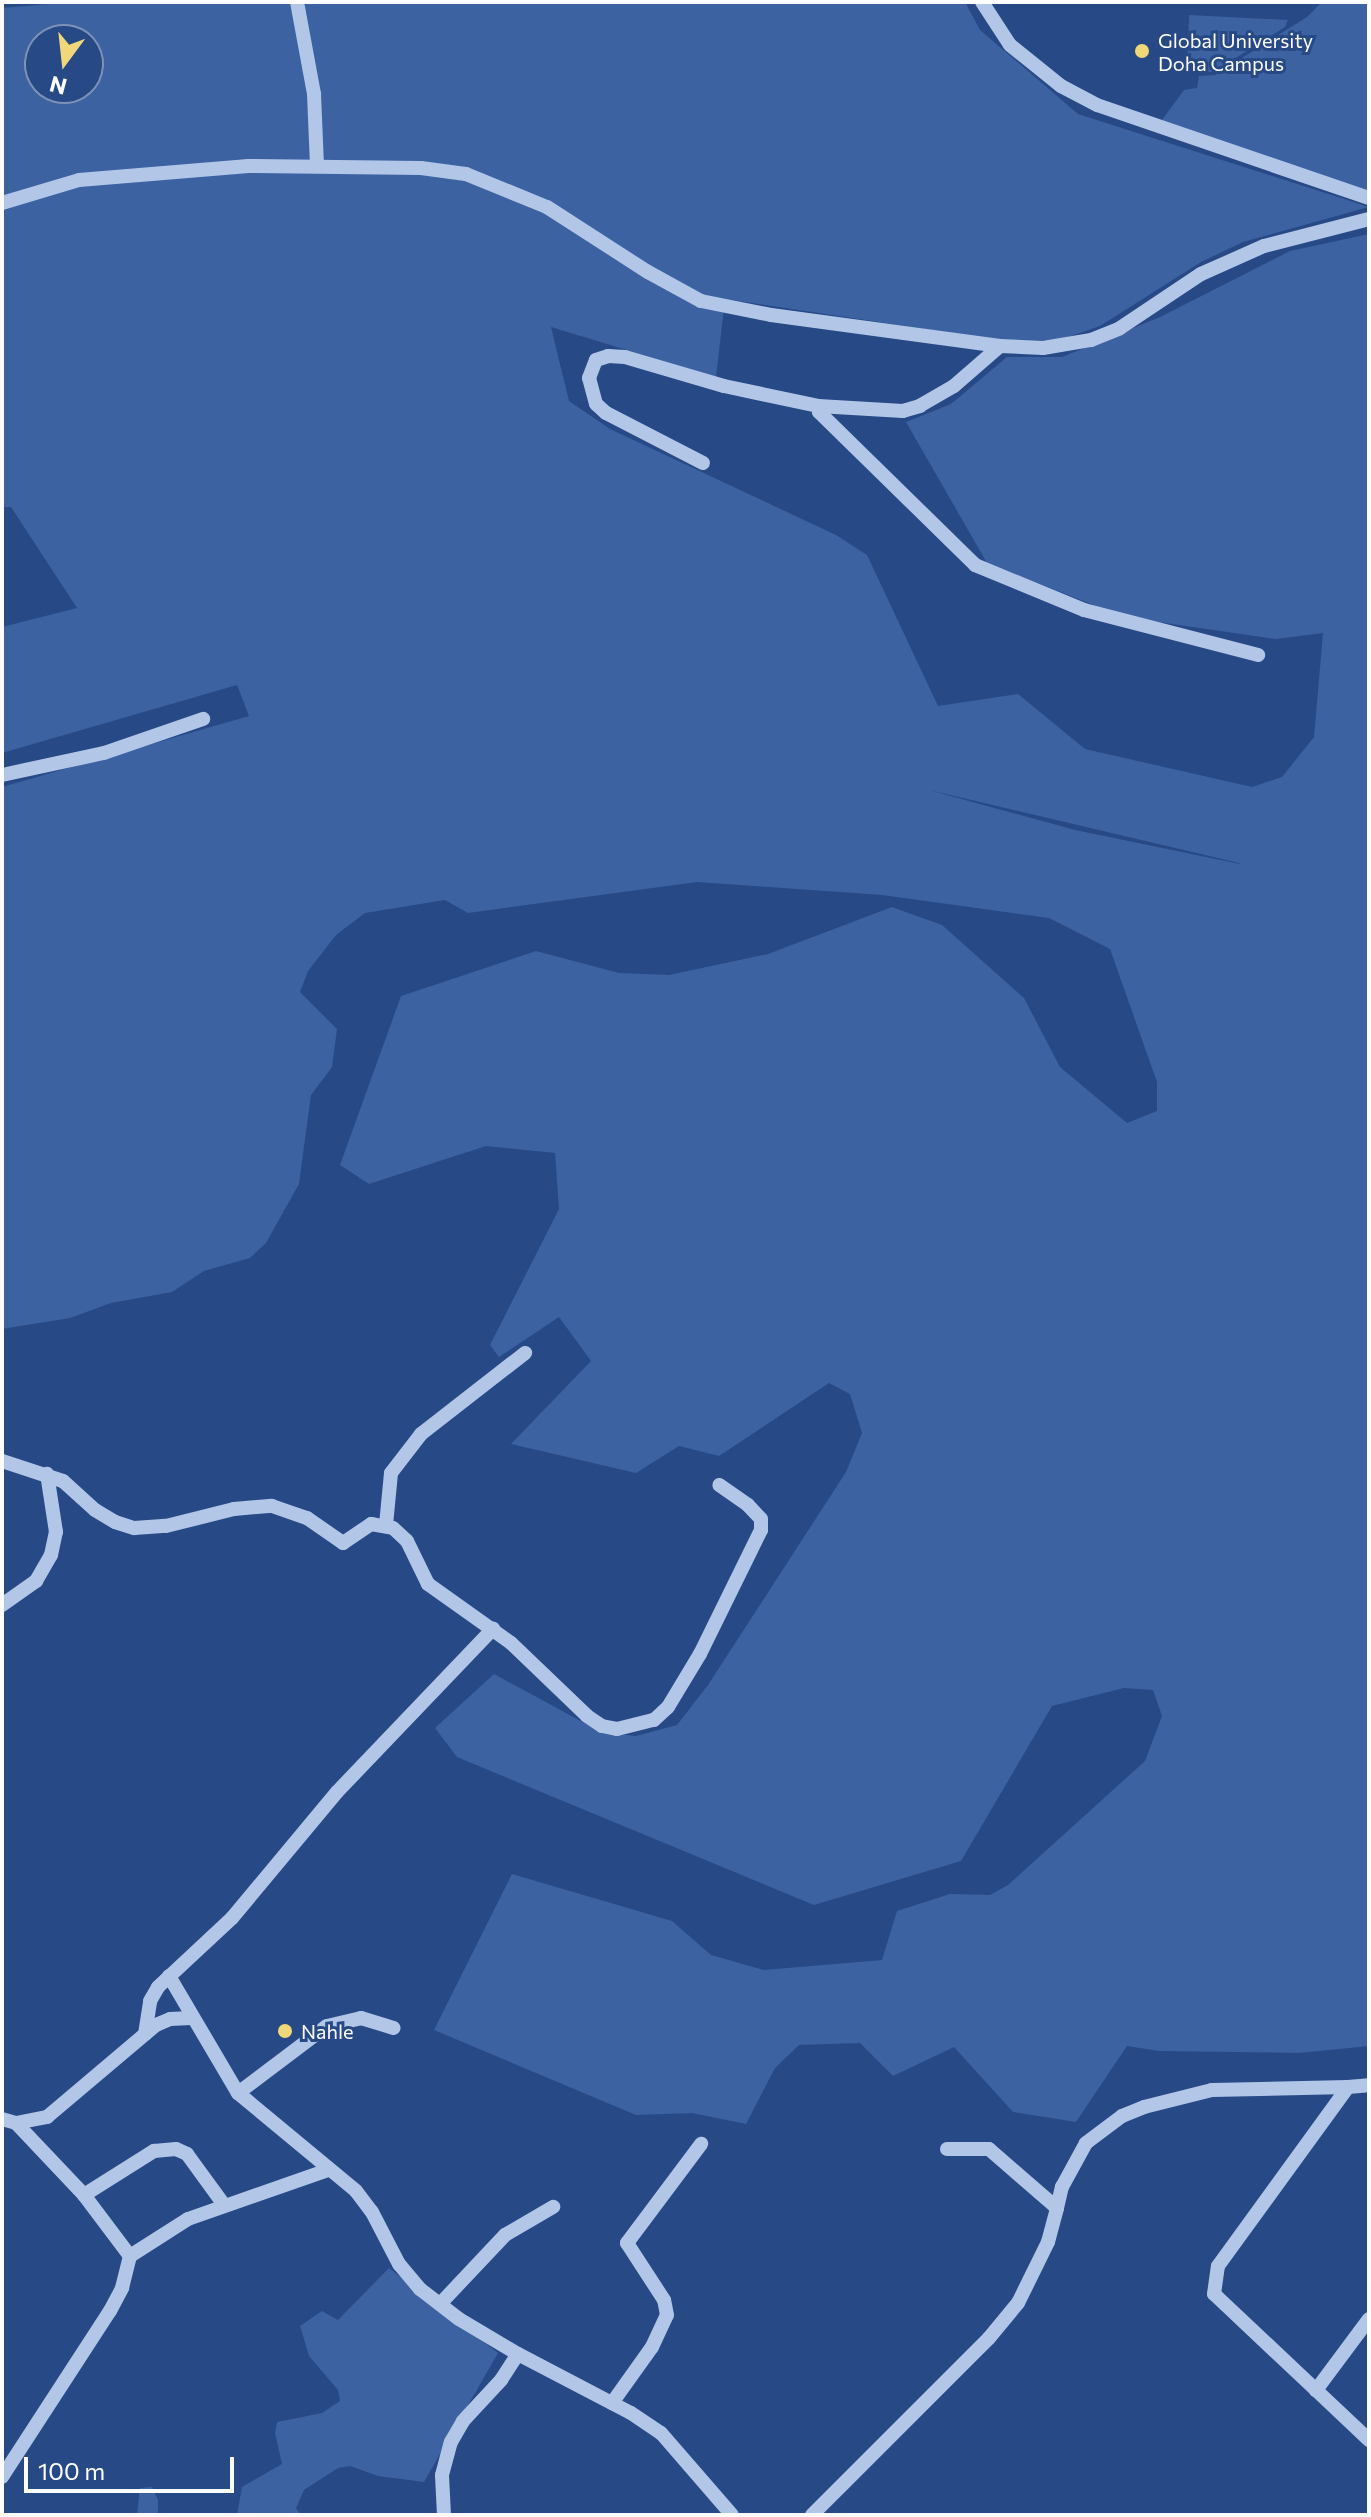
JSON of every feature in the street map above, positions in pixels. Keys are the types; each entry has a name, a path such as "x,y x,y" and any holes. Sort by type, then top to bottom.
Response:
{"street":[{"path":"297,2 314,94 317,166"},
{"path":"982,2 1010,45 1061,86 1097,105 1369,198"},
{"path":"2,203 79,180 248,166 421,168 480,179 547,207 648,272 701,301 734,310 1000,346 1043,348 1091,340 1120,328 1201,274 1230,260 1299,235 1369,219"},
{"path":"703,463 606,413 596,404 589,378 596,360 608,356 625,357 724,386 818,406 903,411 920,406 954,386 1000,346"},
{"path":"818,406 823,419 900,488 975,565 1084,610 1258,655"},
{"path":"2,775 104,753 203,719"},
{"path":"386,1525 391,1473 421,1434 525,1353"},
{"path":"2,1461 63,1481 105,1516 134,1528 166,1526 263,1506 307,1518 343,1543 371,1524 386,1525 402,1534 428,1584 493,1629 602,1726 626,1729 654,1720 668,1707 694,1664 761,1530 761,1519 748,1505 719,1485"},
{"path":"2,1605 36,1581 51,1555 56,1532 47,1474"},
{"path":"145,2034 150,2001 169,1976 232,1918 337,1792 493,1629"},
{"path":"169,1976 238,2093 356,2191 372,2212 406,2273 440,2304 518,2354 612,2403 661,2433 732,2515"},
{"path":"9,2121 47,2117 61,2109 145,2034 170,2019 191,2018"},
{"path":"238,2093 327,2026 361,2018 394,2028"},
{"path":"812,2515 934,2396 1004,2320 1032,2278 1048,2242 1062,2187 1086,2143 1122,2116 1144,2107 1212,2090 1369,2085"},
{"path":"1348,2087 1218,2266 1214,2294 1369,2440"},
{"path":"9,2121 84,2195 130,2256"},
{"path":"612,2403 652,2347 667,2315 664,2300 627,2243 701,2144"},
{"path":"84,2195 154,2151 176,2149 187,2154 224,2205"},
{"path":"947,2149 989,2149 1057,2208"},
{"path":"2,2477 110,2311 122,2288 130,2256 188,2219 328,2170"},
{"path":"440,2304 505,2235 553,2207"},
{"path":"1316,2390 1369,2319"},
{"path":"444,2515 442,2475 451,2442 463,2421 501,2380 518,2354"}],"shaded area":[{"path":"71,2 965,2 980,30 1078,114 1369,207 1243,242 1201,262 1100,326 1062,339 1024,342 993,339 725,299 716,377 551,327 569,401 610,429 836,535 867,555 938,706 1018,694 1085,749 1252,787 1282,777 1314,737 1323,633 1276,639 1124,617 987,563 906,422 951,404 1007,357 1062,357 1160,317 1290,251 1369,234 1369,2046 1299,2053 1159,2051 1127,2046 1076,2122 1013,2112 954,2047 893,2076 860,2043 799,2045 775,2068 746,2124 692,2113 636,2115 434,2030 512,1874 672,1921 711,1955 764,1970 882,1960 897,1911 950,1894 990,1895 1008,1885 1145,1761 1162,1716 1153,1690 1124,1688 1052,1706 961,1861 814,1905 457,1757 435,1728 494,1674 601,1732 636,1736 677,1725 708,1685 846,1472 862,1433 850,1394 829,1383 719,1456 679,1446 636,1473 511,1444 591,1361 559,1317 499,1357 490,1345 559,1209 555,1153 486,1146 369,1184 340,1165 401,996 536,951 619,973 669,975 768,954 892,907 942,925 1024,998 1060,1067 1127,1123 1157,1111 1157,1082 1110,949 1049,918 882,895 697,882 468,913 445,900 365,913 336,935 308,971 300,992 337,1029 332,1067 311,1095 299,1184 266,1243 250,1258 204,1271 172,1292 111,1303 70,1318 2,1329 2,787 249,716 237,685 2,753 2,627 77,608 11,507 2,507 2,8","holes":["929,790 1239,863 1075,830"]},
{"path":"1322,2 1369,2 1369,192 1162,120 1184,90 1197,88 1199,76 1215,75 1307,17"},
{"path":"1189,15 1288,20 1285,27 1213,72 1187,72"},
{"path":"389,2268 498,2353 424,2482 378,2476 350,2466 338,2468 304,2490 296,2508 301,2515 237,2515 242,2487 282,2464 275,2433 277,2422 322,2413 340,2401 338,2390 309,2356 300,2326 322,2311 338,2320"},
{"path":"152,2487 158,2500 158,2515 137,2515 140,2488"}],"place":[{"name":"Global University Doha Campus","path":"1142,51"},
{"name":"Nahle","path":"285,2031"}]}
